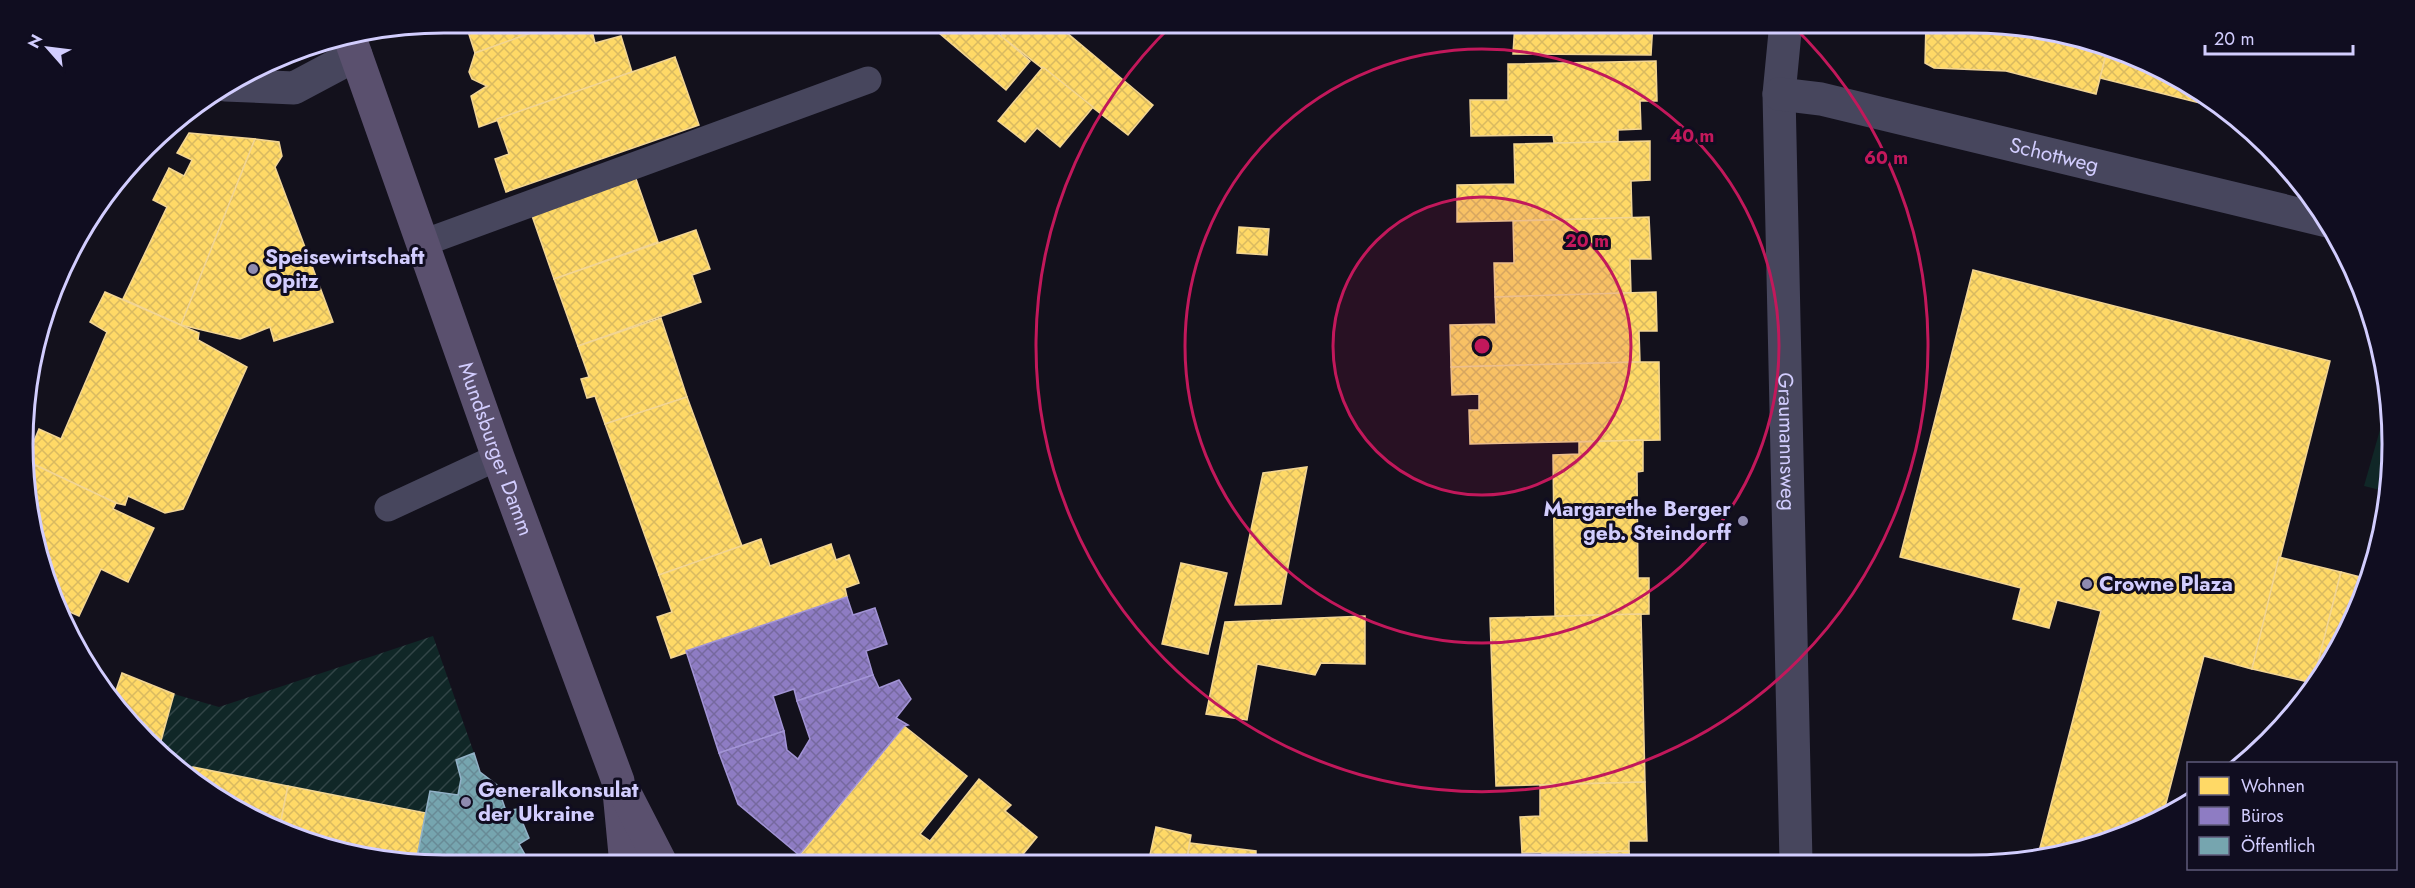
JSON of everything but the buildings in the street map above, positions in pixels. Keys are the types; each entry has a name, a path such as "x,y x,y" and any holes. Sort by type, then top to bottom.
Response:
{"main road":[{"name":"Mundsburger Damm","path":"353,47 498,457 618,781 625,855"},
{"path":"618,781 657,855"}],"street":[{"name":"Graumannsweg","path":"1785,33 1779,94 1796,855"},
{"path":"242,86 294,88 353,47"},
{"name":"Schottweg","path":"1779,94 1821,99 2314,218"}],"lane":[{"path":"423,243 868,80"},
{"path":"388,508 498,457"}],"green space":[{"path":"2381,425 2379,490 2364,486"},
{"path":"433,636 474,753 456,760 461,779 458,795 430,791 426,813 201,775 161,742 174,694 219,707"}],"place":[{"name":"Speisewirtschaft Opitz","path":"253,269"},
{"name":"Margarethe Berger geb. Steindorff","path":"1743,521"},
{"name":"Crowne Plaza","path":"2087,584"},
{"name":"Generalkonsulat der Ukraine","path":"466,802"}]}
